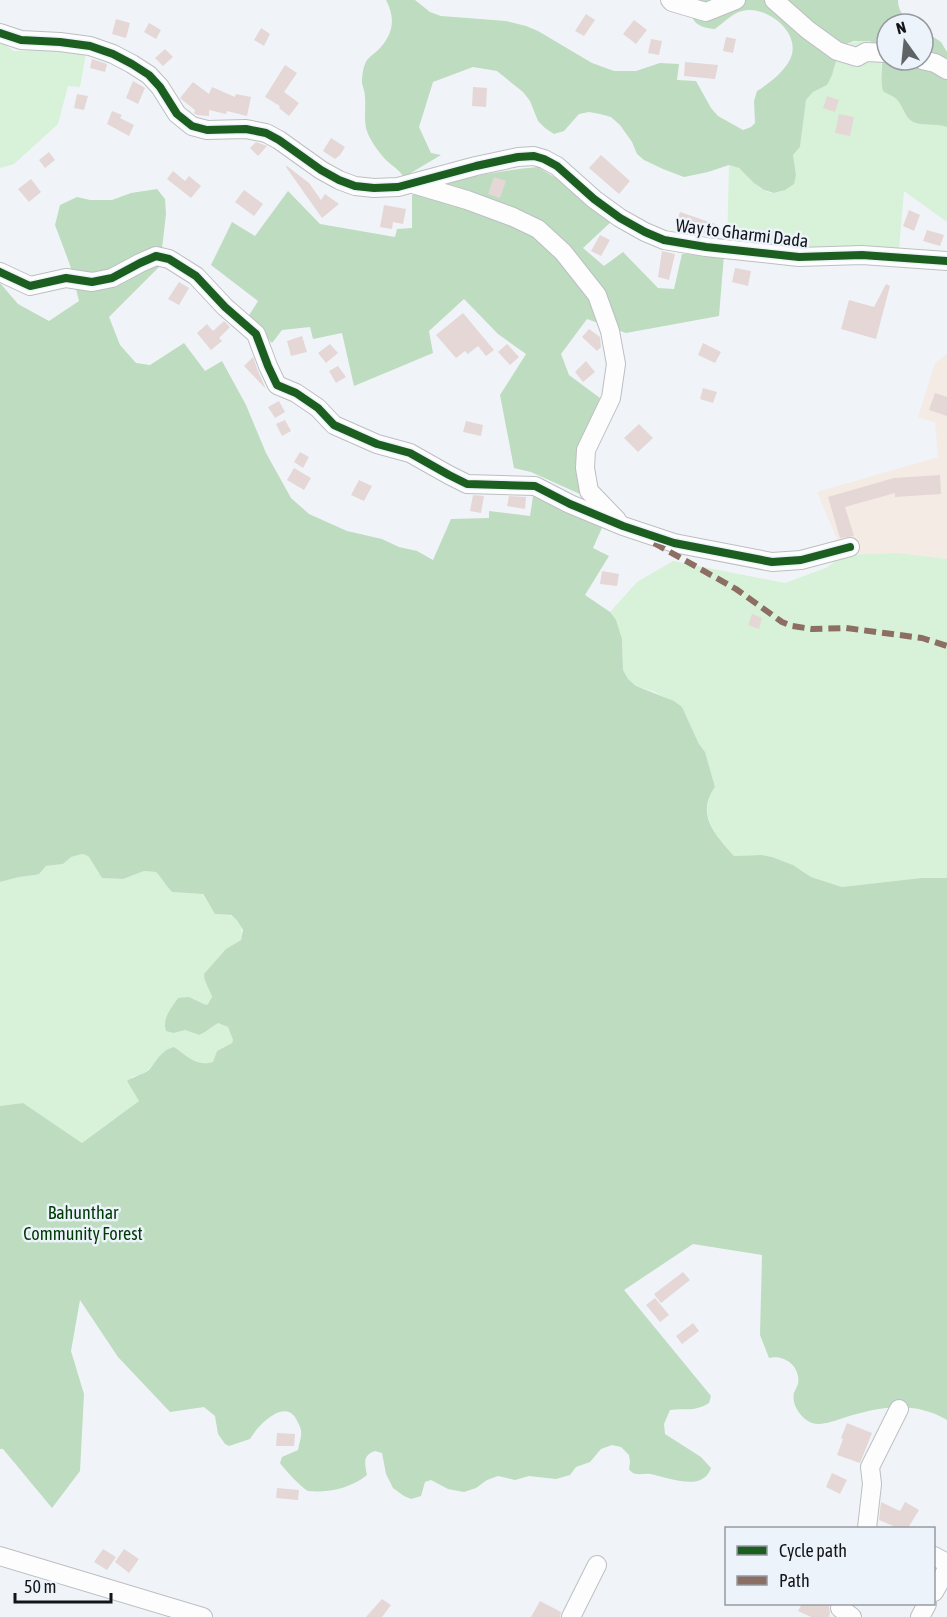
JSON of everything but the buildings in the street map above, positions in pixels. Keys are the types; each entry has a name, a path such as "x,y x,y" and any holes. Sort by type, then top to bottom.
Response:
{"street":[{"path":"670,0 705,12 736,0"},
{"path":"774,0 808,30 837,51 858,57 866,52 875,52"},
{"name":"Way to Gharmi Dada","path":"1,36 21,40 75,43 113,54 149,75 160,87 177,114 192,126 202,130 246,129 266,133 321,170 355,186 388,188 413,184 476,166 534,156 557,166 594,199 620,218 664,240 799,257 862,255 947,261"},
{"path":"413,184 467,200 538,229 563,252 597,295 610,331 616,364 611,398 586,450 585,468 590,491 623,525"},
{"path":"0,272 30,286 66,278 92,282 112,278 156,256 169,259 196,276 225,307 256,334 277,386 304,398 318,408 334,425 377,444 410,453 467,484 535,486 570,504 674,543 772,562 801,560 850,547"},
{"path":"867,1527 872,1484 870,1467 899,1408"},
{"path":"0,1556 203,1617"},
{"path":"572,1617 597,1565"},
{"path":"935,1589 947,1569"}],"shaded area":[{"path":"947,354 947,559 898,553 842,555 817,492 938,457 935,423 918,417 935,363"}],"green space":[{"path":"386,0 415,0 430,12 441,16 506,21 526,26 592,63 614,71 636,71 660,63 679,64 677,80 696,81 718,116 743,130 755,123 754,101 757,91 778,75 790,60 792,45 790,36 778,21 769,15 751,10 735,14 715,29 703,26 692,17 691,0 898,0 902,12 875,12 875,46 870,41 854,41 844,45 838,54 827,85 813,92 806,100 800,147 793,155 796,175 794,184 774,193 754,183 739,168 729,165 684,177 663,169 637,154 620,125 611,117 600,114 589,112 579,114 564,131 554,134 538,121 530,101 523,92 497,71 473,67 433,82 419,127 431,153 441,155 404,177 379,152 366,130 365,95 362,83 367,60 389,36 392,24 391,12"},
{"path":"935,38 941,42 947,52 947,127 910,120 898,101 883,91 882,72 935,72"},
{"path":"865,40 875,44 875,72 881,72 883,89 897,100 908,119 917,123 940,124 947,127 947,222 904,191 899,250 870,247 727,244 729,165 743,171 758,186 770,193 786,189 796,175 793,155 800,147 806,100 813,92 827,85 838,54 855,42"},
{"path":"0,41 14,51 86,53 80,87 68,86 58,124 14,164 0,168"},
{"path":"538,167 613,220 583,248 604,266 623,252 658,288 674,289 682,254 724,255 719,316 626,333 587,319 561,354 569,375 600,398 579,454 582,495 531,472 514,468 500,395 526,354 498,334 464,299 429,331 433,353 354,386 342,333 313,339 310,327 282,330 272,343 248,317 258,301 211,265 232,222 255,236 288,191 320,224 395,237 397,229 412,228 412,195 474,176"},
{"name":"Bahunthar Community Forest","path":"157,189 165,199 166,214 160,266 109,317 120,345 136,363 150,365 184,343 205,371 222,361 246,405 266,453 291,498 309,514 347,531 382,539 399,547 417,551 433,560 451,519 489,518 489,511 530,516 534,490 605,521 593,548 609,556 585,595 610,612 616,620 622,639 623,670 628,679 636,686 674,701 682,707 705,752 715,787 709,797 707,816 715,832 734,856 772,857 793,865 811,877 842,887 921,878 947,878 947,1420 921,1410 896,1407 870,1411 823,1424 808,1421 798,1411 794,1402 793,1397 798,1384 797,1372 786,1360 769,1358 760,1335 762,1255 693,1244 624,1290 711,1396 709,1403 699,1408 670,1410 664,1424 665,1434 701,1457 711,1468 707,1476 700,1480 684,1482 650,1474 633,1473 629,1469 629,1455 621,1447 612,1445 601,1449 590,1462 576,1467 570,1475 556,1479 529,1476 515,1480 498,1476 464,1492 448,1489 431,1480 425,1482 421,1496 411,1499 393,1488 386,1474 382,1453 375,1451 366,1458 367,1475 361,1480 339,1489 308,1491 280,1463 282,1457 298,1450 301,1438 300,1426 290,1412 283,1411 270,1417 263,1422 250,1439 229,1446 225,1444 218,1434 215,1416 204,1407 170,1412 118,1357 80,1300 71,1351 84,1394 80,1471 52,1508 3,1449 0,1449 0,1106 23,1103 82,1143 139,1101 127,1081 149,1070 166,1051 174,1047 192,1060 207,1063 213,1062 217,1051 232,1043 233,1040 228,1027 218,1023 199,1035 185,1030 174,1033 166,1031 166,1018 178,998 189,997 208,1004 212,997 204,974 226,949 241,940 243,930 237,920 231,915 215,914 203,894 172,892 156,872 144,871 123,879 102,878 89,857 82,854 71,857 63,864 46,866 39,874 0,882 0,283 18,304 49,321 79,301 70,265 55,225 60,205 77,197 90,200 112,200 131,193"},
{"path":"898,553 947,559 947,878 921,878 842,887 811,877 793,865 772,857 734,856 715,832 708,815 707,806 715,787 705,752 682,707 655,692 636,686 628,679 623,670 622,639 610,612 637,582 673,561 785,583 828,567 842,555"},
{"path":"82,854 89,857 102,878 123,879 144,871 156,872 172,892 202,894 215,914 228,915 237,919 242,933 241,940 226,949 206,984 211,993 211,1002 206,1005 189,997 174,1033 185,1030 198,1035 218,1023 228,1027 232,1043 217,1051 213,1062 207,1063 197,1062 174,1047 163,1053 147,1071 131,1077 139,1101 82,1143 23,1103 0,1106 0,882 39,874 46,866 63,864 71,857"}],"marked path":[{"path":"654,543 736,589 782,622 792,626 812,629 846,628 922,638 947,646"}],"cycle path":[{"path":"0,33 21,40 90,46 113,54 149,75 160,87 177,114 192,126 207,130 246,129 266,133 321,170 355,186 398,187 476,166 534,156 557,166 594,199 620,218 664,240 799,257 862,255 947,261"},
{"path":"0,272 30,286 66,278 92,282 112,278 156,256 169,259 196,276 225,307 256,334 277,385 296,393 318,408 334,425 377,444 410,453 467,484 535,486 570,504 623,526 674,543 772,562 801,560 850,547"}]}
